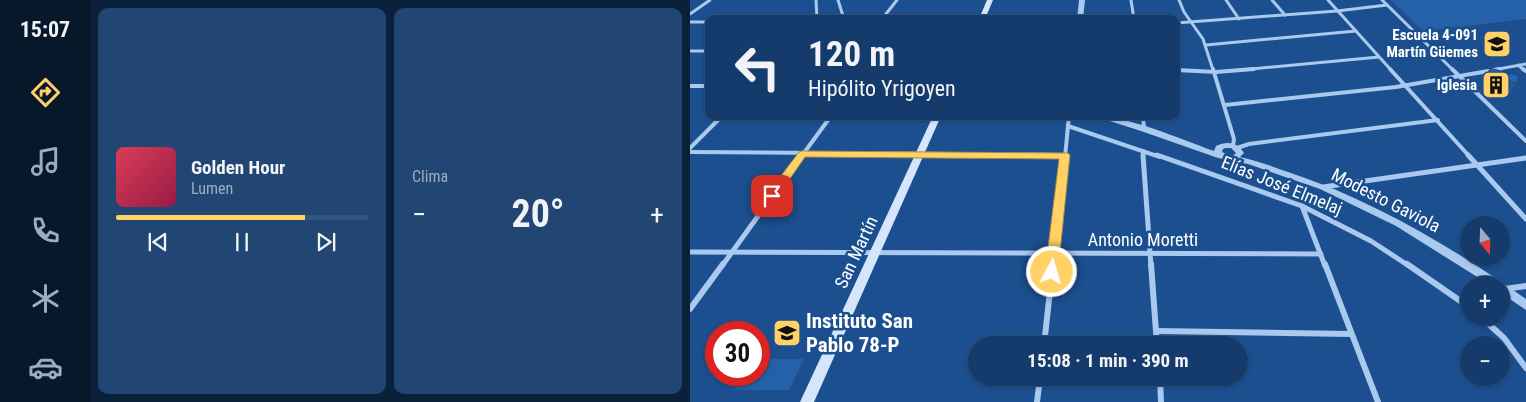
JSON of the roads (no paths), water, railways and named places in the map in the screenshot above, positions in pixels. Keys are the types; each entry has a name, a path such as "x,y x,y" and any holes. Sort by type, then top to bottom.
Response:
{"main road":[{"path":"984,15 990,0"},
{"name":"San Martín","path":"807,402 936,120"}],"street":[{"path":"690,14 710,0"},
{"path":"816,0 817,15"},
{"path":"838,0 842,15"},
{"path":"885,15 897,0"},
{"path":"1080,15 1082,0"},
{"path":"1131,0 1133,15"},
{"path":"1180,0 1182,7 1192,22 1201,31 1216,72 1236,152 1249,144 1438,120"},
{"path":"1226,0 1239,19"},
{"path":"1272,0 1285,15"},
{"path":"1328,0 1526,219"},
{"path":"1382,0 1526,141"},
{"path":"1180,23 1337,11 1387,5"},
{"path":"690,22 705,22"},
{"path":"1206,45 1356,31"},
{"path":"690,51 705,51"},
{"path":"1180,70 1216,72 1379,57"},
{"path":"1225,105 1405,86 1526,64"},
{"path":"1518,65 1526,71"},
{"path":"690,86 705,86"},
{"path":"690,148 718,120"},
{"path":"690,309 828,120"},
{"path":"1045,336 1069,120"},
{"name":"Modesto Gaviola","path":"1111,120 1186,142 1221,156 1236,152"},
{"path":"1143,120 1144,129"},
{"name":"Elías José Elmelaj","path":"1068,126 1228,179 1302,206 1371,241 1460,300"},
{"name":"Modesto Gaviola","path":"1186,142 1221,146 1236,152 1250,162 1323,187 1400,224 1484,276"},
{"path":"1221,146 1218,151 1221,156"},
{"path":"1144,151 1149,253 1156,336"},
{"path":"690,152 1065,155"},
{"path":"1323,187 1526,158"},
{"path":"1302,206 1378,402"},
{"name":"Antonio Moretti","path":"690,252 1320,254"},
{"path":"1510,287 1526,286"},
{"name":"Modesto Gaviola","path":"1510,293 1526,304"},
{"path":"1492,326 1526,368"},
{"path":"1156,331 1351,334"},
{"path":"1037,402 1039,386"},
{"path":"1161,386 1162,402"}],"place":[{"name":"Escuela 4-091 Martín Güemes","path":"1497,44"},
{"name":"Iglesia","path":"1496,85"},
{"name":"Instituto San Pablo 78-P","path":"787,333"}]}
